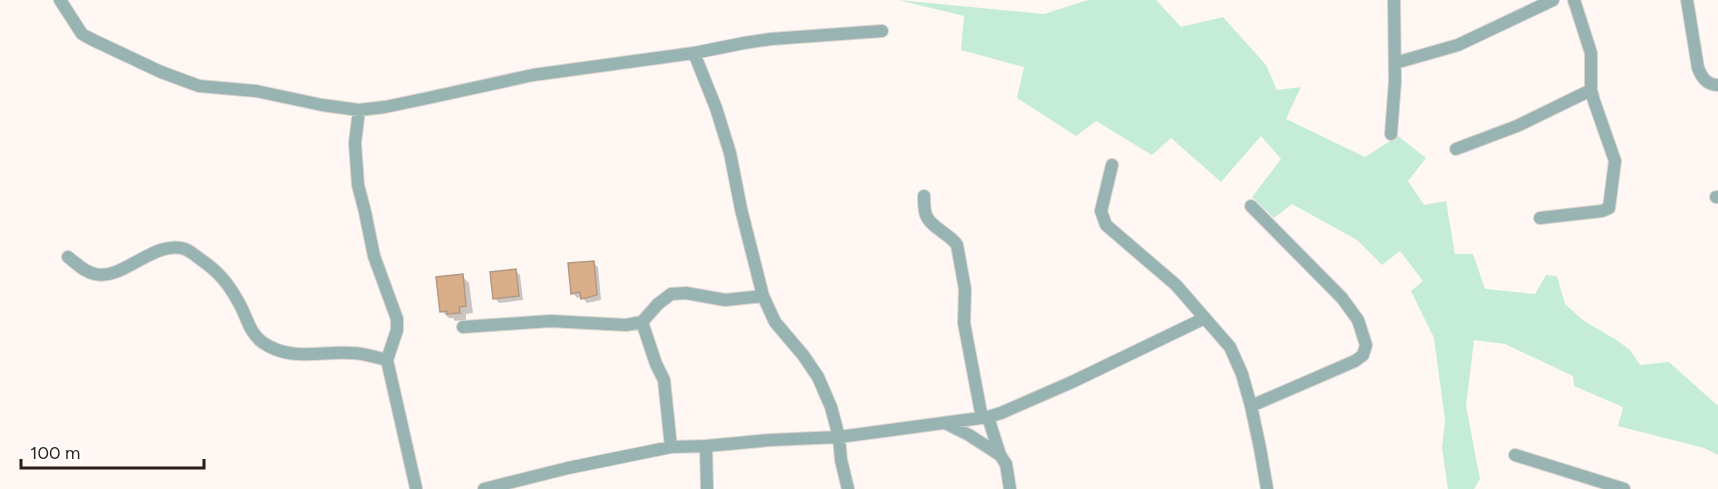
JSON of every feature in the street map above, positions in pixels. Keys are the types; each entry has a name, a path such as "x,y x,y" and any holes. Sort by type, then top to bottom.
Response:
{"street":[{"path":"60,0 82,34 161,72 199,86 256,91 359,110 428,99 533,75 694,53 771,39 882,31"},
{"path":"1391,134 1395,63 1394,0"},
{"path":"1395,63 1458,45 1553,0"},
{"path":"1540,218 1602,211 1609,208 1615,160 1591,90 1591,52 1574,0"},
{"path":"1687,0 1698,68 1702,78 1711,85 1718,85"},
{"path":"694,53 716,108 730,153 763,296 776,322 818,377 831,408 839,437 841,460 848,489"},
{"path":"1456,149 1517,126 1591,90"},
{"path":"359,110 355,143 358,185 374,256 397,319 397,330 387,360 417,488"},
{"path":"1112,165 1101,211 1106,225 1176,285 1230,347 1242,374 1251,406 1267,489"},
{"path":"924,196 925,214 929,220 957,245 965,289 964,323 985,418 1006,464 1010,489"},
{"path":"1251,206 1342,298 1358,320 1366,345 1363,355 1355,361 1251,406"},
{"path":"68,257 86,271 96,275 112,274 162,249 186,249 226,281 252,332 263,343 281,352 298,356 350,352 387,360"},
{"path":"462,327 550,321 626,326 642,322 658,304 671,294 686,293 725,300 763,296"},
{"path":"484,489 568,468 671,447 839,437 985,418 1072,382 1205,318"},
{"path":"642,322 656,364 664,380 671,447"},
{"path":"945,423 1000,455"},
{"path":"706,446 707,489"},
{"path":"1515,455 1624,489"}],"green space":[{"path":"898,0 1044,14 1088,0 1156,0 1181,27 1223,17 1266,65 1277,90 1301,87 1286,119 1365,157 1398,136 1426,158 1408,181 1424,205 1446,201 1455,254 1473,254 1485,289 1535,294 1546,275 1557,276 1565,304 1584,321 1630,350 1640,365 1669,362 1718,406 1718,455 1704,448 1618,426 1623,407 1574,386 1573,376 1505,344 1474,340 1466,406 1480,479 1474,489 1448,489 1442,448 1445,420 1434,338 1411,291 1423,281 1400,251 1382,265 1357,240 1292,204 1274,218 1252,197 1281,159 1261,136 1221,182 1171,138 1152,155 1096,121 1076,136 1017,98 1024,67 961,50 964,16"}],"building":[{"path":"594,261 597,295 581,299 580,292 571,294 568,263"},
{"path":"516,269 519,296 493,299 490,272"},
{"path":"463,274 466,306 459,307 460,313 440,312 436,277"}]}
